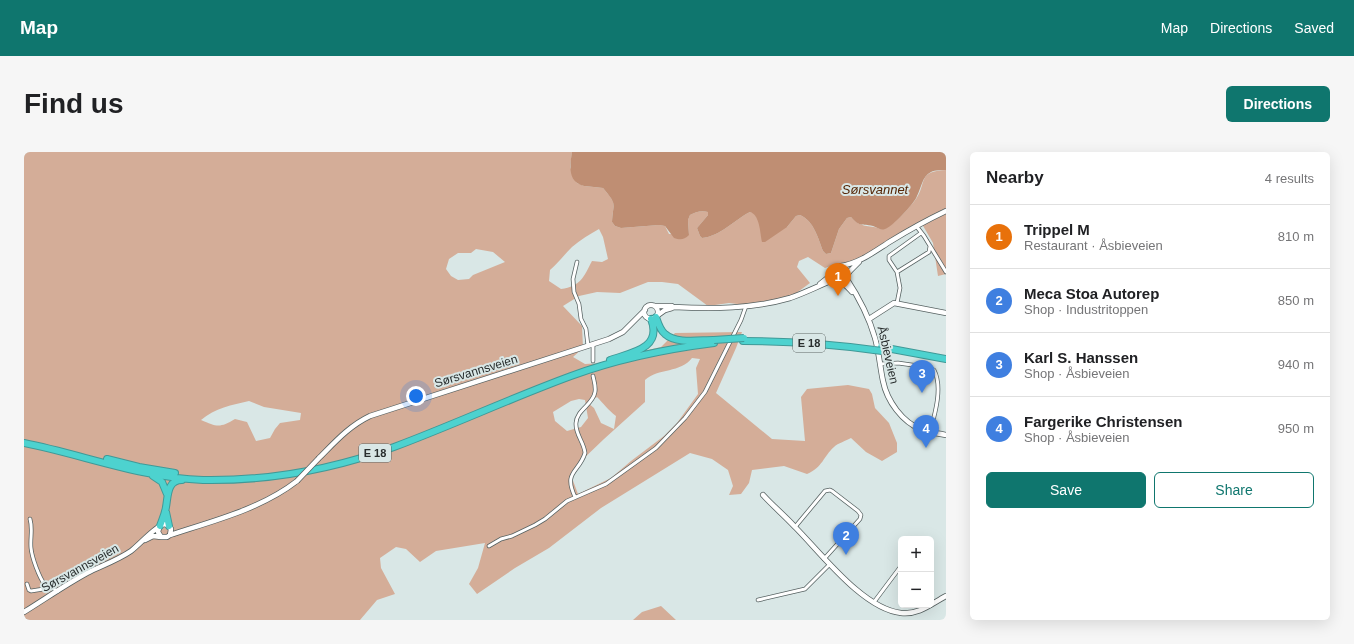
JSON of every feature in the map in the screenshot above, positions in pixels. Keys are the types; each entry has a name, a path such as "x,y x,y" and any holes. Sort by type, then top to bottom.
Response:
{"highway":[{"name":"E 18","path":"654,317 661,330 668,336 679,340 714,342"},
{"name":"E 18","path":"24,439 139,467 180,474 224,476 274,473 314,467 354,457 394,444 565,375 643,348 648,345 654,335 654,317"},
{"name":"E 18","path":"610,360 668,346 777,338 823,340 946,359"},
{"name":"E 18","path":"169,526 166,509 167,496 169,488 173,482 178,480 272,476 310,470 353,460 393,448 570,376 631,358 714,342"},
{"name":"E 18","path":"881,349 946,363"},
{"name":"E 18","path":"24,443 54,449 136,471 159,479 164,484 167,496"},
{"name":"E 18","path":"136,471 179,478 204,480"},
{"name":"E 18","path":"159,527 166,509"}],"main road":[{"path":"817,286 830,276 835,267 852,264 862,260 916,227 946,211"},
{"path":"655,306 658,310 654,317 645,314 645,310 649,305 705,309 769,303 787,298 817,286 842,280 862,260"},
{"path":"841,266 847,270 846,276"},
{"path":"832,272 833,276 837,280"},
{"name":"Åsbieveien","path":"846,276 868,319 876,341 884,387 892,403 901,414 921,430 946,435"},
{"name":"Åsbieveien","path":"837,280 845,284 856,296"},
{"path":"868,319 890,305 897,303 946,313"},
{"name":"Sørsvannsveien","path":"634,322 654,317 673,307"},
{"name":"Sørsvannsveien","path":"170,535 211,522 280,494 297,481 343,433 380,412 593,345 620,334 645,310"},
{"path":"763,495 824,559 852,585 874,602 894,612 910,613 925,609 946,596"},
{"path":"165,524 169,526 171,531 170,535 167,537 161,537 158,534 159,527 165,524"},
{"name":"Sørsvannsveien","path":"169,526 185,529"},
{"name":"Sørsvannsveien","path":"24,612 88,573 127,553 146,536 159,527"},
{"name":"Sørsvannsveien","path":"143,540 153,536 161,537"}],"street":[{"path":"916,227 946,272"},
{"path":"897,303 900,288 897,272 889,260 889,256 921,233"},
{"path":"897,272 929,252 930,246"},
{"path":"577,262 573,279 574,292 579,304 581,319 586,329 588,346"},
{"path":"489,546 501,539 512,536 535,525 567,501 606,484 656,448 685,418 705,392 741,320 746,306"},
{"path":"593,345 593,361"},
{"path":"880,364 898,363 926,367 934,370 938,380 939,390 930,432"},
{"path":"575,497 571,487 571,477 585,453 576,431 576,423 581,411 592,399 595,387 593,376"},
{"path":"795,527 827,490 832,491 858,511 861,516 860,519 824,559"},
{"path":"30,519 32,554 44,585 50,588"},
{"path":"758,600 805,590 830,564"},
{"path":"874,602 898,570"},
{"path":"27,584 29,590 31,591 50,588 55,588 58,591"}],"shaded area":[{"path":"24,152 572,152 570,167 577,183 584,186 603,188 614,204 612,222 615,226 621,228 659,225 665,226 669,234 689,235 688,220 690,215 705,211 708,212 708,215 697,228 702,238 709,237 721,231 750,212 754,213 757,218 787,227 796,216 800,215 809,221 817,235 823,251 826,254 831,253 839,229 847,218 851,217 858,223 865,226 881,229 888,227 908,209 916,199 927,175 937,171 946,170 946,274 938,276 933,243 922,224 857,260 836,264 825,268 808,257 799,261 797,267 810,283 795,294 754,306 729,303 708,306 678,284 648,282 620,293 597,292 579,296 563,306 582,326 583,348 573,357 585,364 602,363 621,356 661,347 675,333 742,332 716,393 772,439 805,441 801,397 807,389 848,385 869,389 872,394 875,408 889,423 897,443 897,452 882,461 866,452 851,438 836,446 830,451 820,465 807,474 784,466 752,470 749,483 741,494 729,495 733,486 728,470 712,459 690,453 601,508 549,548 515,568 477,594 469,584 478,568 485,543 436,551 420,562 406,549 396,547 380,558 381,568 395,594 377,600 360,620 24,620","holes":["599,229 603,237 608,259 602,262 592,261 581,280 573,286 561,289 549,281 550,270 572,247","476,249 493,252 505,262 473,275 469,279 458,280 451,276 446,269 449,259 458,253 471,253","692,358 700,359 696,368 698,394 677,423 664,436 611,478 578,494 572,478 580,462 645,402 645,380 650,376 682,366","597,397 616,416 614,429 601,423 594,408 588,403","579,399 585,400 588,418 581,427 567,431 555,421 553,412 571,401","249,401 264,407 301,413 300,420 280,423 270,438 256,441 247,422 235,419 218,426 201,420 218,410"]},
{"path":"661,606 676,620 633,620 642,612"}],"water":[{"name":"Sørsvannet","path":"572,152 946,152 946,170 934,171 926,176 912,204 888,228 880,229 873,226 859,224 851,217 847,218 839,229 831,253 826,254 823,251 817,235 809,221 800,215 796,216 787,227 765,242 762,242 758,220 750,212 721,231 709,237 702,238 697,228 708,215 708,212 705,211 690,215 688,220 689,235 682,239 674,238 665,226 659,225 621,228 615,226 612,222 614,204 603,188 584,186 575,181 572,177 570,167"}],"tunnel":[{"path":"593,361 593,376"}],"place":[{"name":"Trippel M","path":"838,296"},
{"name":"Karl S. Hanssen","path":"922,393"},
{"name":"Fargerike Christensen","path":"926,448"},
{"name":"Meca Stoa Autorep","path":"846,555"}]}
